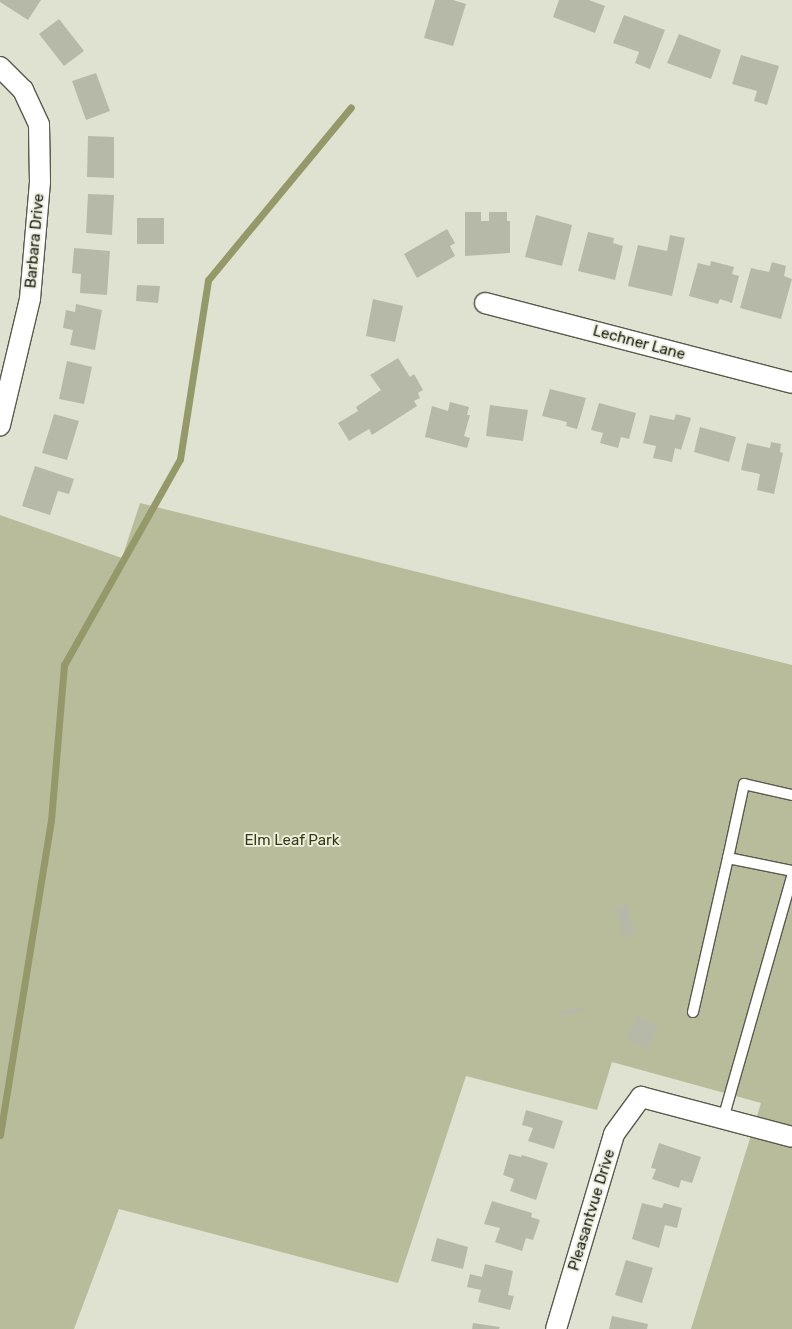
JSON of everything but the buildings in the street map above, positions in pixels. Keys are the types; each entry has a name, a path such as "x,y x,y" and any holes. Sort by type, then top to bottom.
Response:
{"street":[{"name":"Barbara Drive","path":"0,67 23,90 39,125 40,182 30,299 0,425"},
{"name":"Lechner Lane","path":"485,303 792,383"},
{"name":"Pleasantvue Drive","path":"556,1329 614,1134 641,1097 723,1119"},
{"path":"723,1119 792,1138"}],"lane":[{"path":"693,1012 744,784 792,794"},
{"path":"728,858 792,871"},
{"path":"723,1119 792,876"}],"green space":[{"name":"Elm Leaf Park","path":"140,503 792,665 792,1329 691,1329 761,1103 612,1062 597,1110 466,1076 398,1283 119,1209 74,1329 0,1329 0,515 122,558"}],"waterway":[{"path":"0,1135 51,820 64,665 180,459 208,280 351,107"}]}
